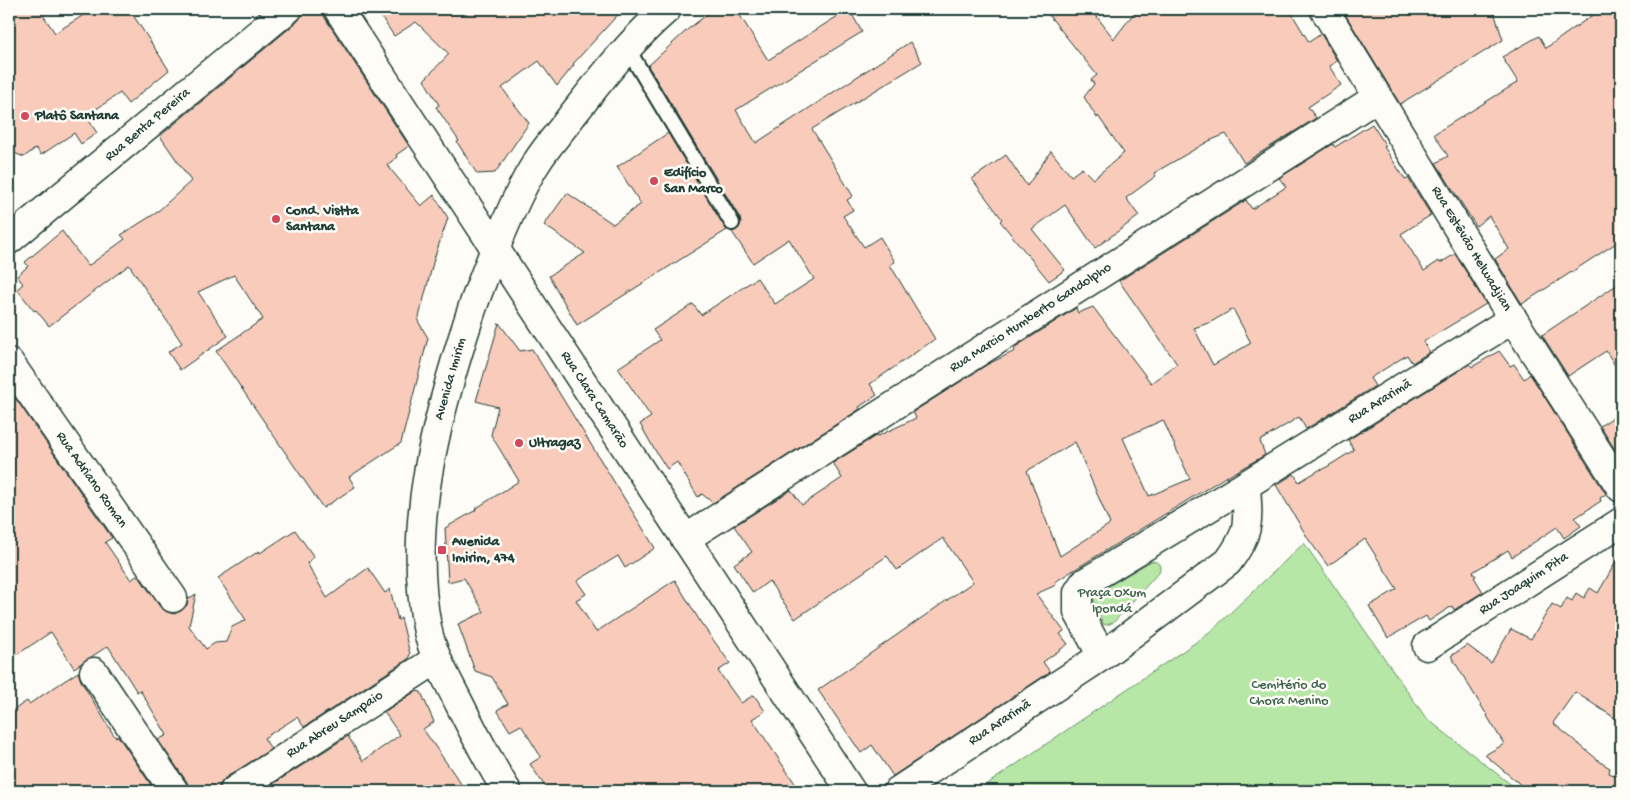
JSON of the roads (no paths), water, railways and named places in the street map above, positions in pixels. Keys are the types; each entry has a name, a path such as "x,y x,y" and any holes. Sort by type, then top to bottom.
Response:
{"street":[{"name":"Rua Benta Pereira","path":"9,240 288,9"},
{"name":"Rua Clara Camarão","path":"338,9 851,791"},
{"name":"Avenida Imirim","path":"507,791 492,769 437,659 427,630 422,596 421,532 427,470 446,390 481,283 511,209 537,162 604,74 665,9"},
{"name":"Rua Estêvão Helwadjian","path":"1324,9 1513,319 1621,488"},
{"name":"Rua Marcio Humberto Gandolpho","path":"685,539 1378,97"},
{"name":"Rua Ararimã","path":"1102,656 1078,612 1078,592 1084,583 1513,319"},
{"name":"Rua Adriano Roman","path":"9,362 173,598"},
{"name":"Rua Ararimã","path":"898,791 1102,656 1228,562 1240,546 1248,525 1246,485"},
{"name":"Rua Joaquim Pita","path":"1427,646 1621,522"},
{"name":"Rua Abreu Sampaio","path":"234,791 437,659"},
{"path":"94,672 174,791"}],"lane":[{"path":"627,48 732,223"}],"place":[{"name":"Platô Santana","path":"25,116"},
{"name":"Edifício San Marco","path":"654,181"},
{"name":"Cond. Vistta Santana","path":"276,219"},
{"name":"Ultragaz","path":"519,443"},
{"name":"Avenida Imirim, 474","path":"442,550"}],"park label":[{"name":"Praça Oxum Ipondá","path":"1112,602"},
{"name":"Cemitério do Chora Menino","path":"1289,694"}]}
